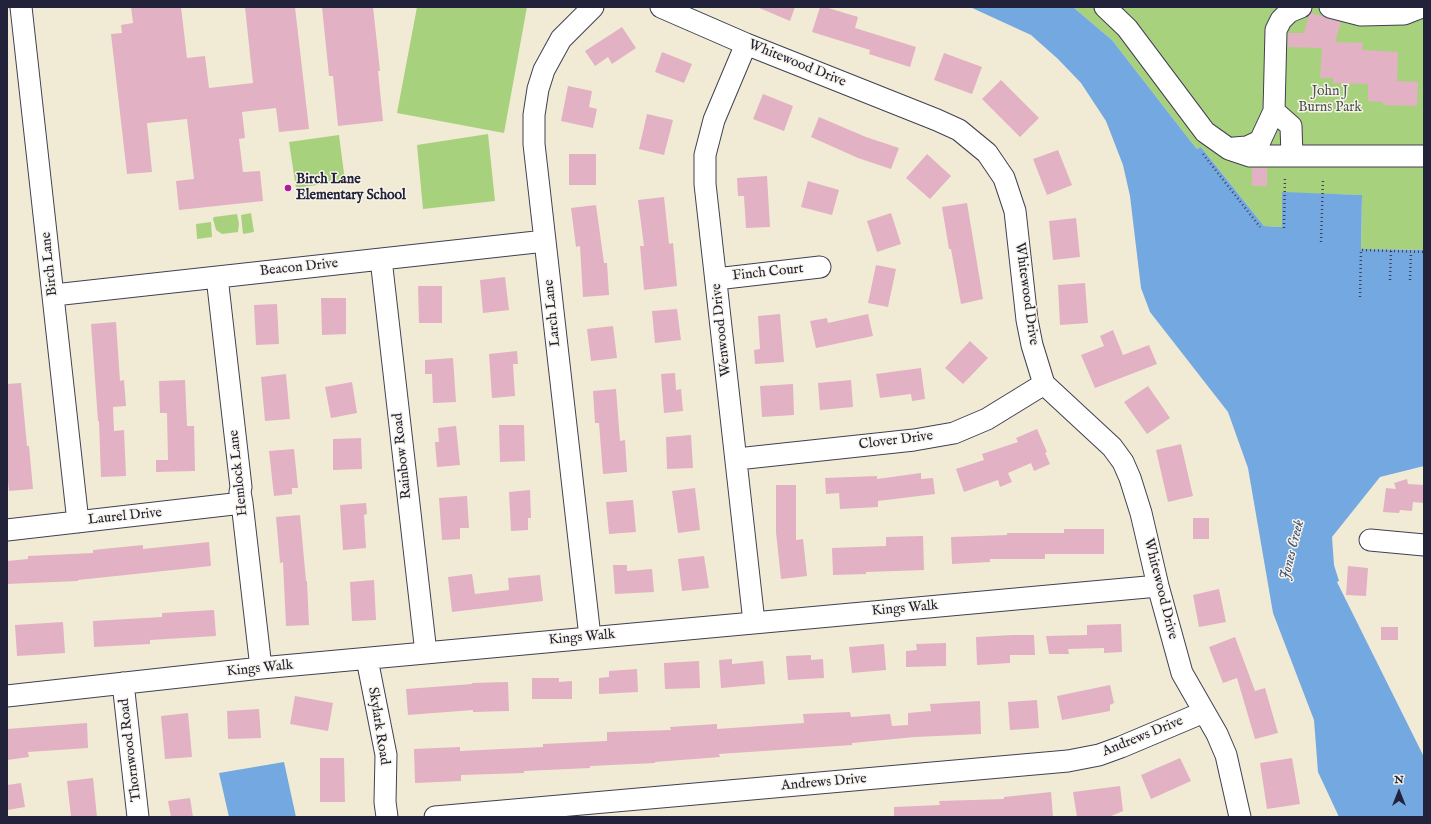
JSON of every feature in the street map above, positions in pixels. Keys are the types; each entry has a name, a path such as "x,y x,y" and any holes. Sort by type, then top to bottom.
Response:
{"street":[{"name":"Birch Lane","path":"21,7 78,522"},
{"name":"Larch Lane","path":"590,637 534,144 534,115 538,89 544,70 561,39 593,7"},
{"name":"Whitewood Drive","path":"661,7 746,44 937,120 959,130 987,153 1004,178 1015,211 1027,320 1032,345 1044,384 1104,438 1123,462 1130,478 1141,513 1158,586 1182,672 1217,734 1226,755 1240,817"},
{"path":"1105,7 1127,28 1205,132 1229,149 1250,156 1424,156"},
{"path":"1229,149 1247,147 1260,141 1274,111 1276,30 1281,20 1289,12 1301,7"},
{"path":"1330,7 1360,15 1404,14 1422,7"},
{"name":"Wenwood Drive","path":"746,44 714,120 705,155 705,184 737,459 754,622"},
{"path":"1274,111 1291,126 1292,156"},
{"name":"Beacon Drive","path":"54,295 545,241"},
{"name":"Rainbow Road","path":"381,259 426,653"},
{"name":"Finch Court","path":"716,278 820,267"},
{"name":"Hemlock Lane","path":"217,277 261,668"},
{"name":"Clover Drive","path":"737,459 914,440 954,433 987,418 1044,384"},
{"name":"Laurel Drive","path":"7,530 242,503"},
{"path":"1370,540 1424,545"},
{"name":"Kings Walk","path":"7,696 261,668 1158,586"},
{"name":"Skylark Road","path":"367,659 386,755 386,802 388,817"},
{"name":"Thornwood Road","path":"123,683 138,817"},
{"name":"Andrews Drive","path":"435,817 1068,761 1100,754 1121,747 1204,712"}],"path":[{"path":"1199,148 1260,227"},
{"path":"1284,228 1285,176"},
{"path":"1321,242 1323,178"},
{"path":"1360,297 1361,250 1424,252"},
{"path":"1390,280 1391,251"},
{"path":"1410,252 1410,280"}],"green space":[{"path":"417,7 527,7 504,133 397,113"},
{"name":"John J Burns Park","path":"1073,7 1424,7 1424,250 1361,249 1362,195 1282,193 1282,227 1264,226 1201,147 1197,149 1192,143 1112,40"},
{"path":"488,134 495,201 423,209 417,145"},
{"path":"339,135 345,181 296,188 289,142"},
{"path":"251,213 254,232 243,234 241,215"},
{"path":"237,214 239,224 238,232 222,234 216,230 213,219 214,217"},
{"path":"211,222 212,237 197,239 196,224"}],"water":[{"name":"Jones Creek","path":"970,7 1073,7 1112,40 1192,143 1197,149 1201,147 1264,226 1282,227 1282,192 1362,195 1361,249 1424,250 1424,466 1380,477 1332,537 1334,565 1339,581 1337,582 1424,757 1424,817 1339,817 1318,772 1314,720 1273,613 1248,468 1228,412 1150,312 1141,288 1130,196 1123,165 1106,121 1081,83 1058,59 1031,35"},
{"path":"284,762 296,817 229,817 219,773"}],"building":[{"path":"131,7 181,7 187,58 205,56 209,88 253,83 245,7 295,7 309,129 279,132 276,108 242,112 245,138 239,139 243,172 260,171 263,201 179,210 176,181 194,179 187,119 147,123 152,172 127,174 111,34 122,33 121,25 133,23"},
{"path":"322,7 373,7 380,71 378,71 383,121 338,126 333,76 329,76"},
{"path":"757,7 795,7 790,21"},
{"path":"820,7 825,7 858,17 855,28 916,47 910,67 869,54 870,50 812,32"},
{"path":"1311,13 1341,22 1335,42 1363,43 1362,50 1398,52 1397,81 1418,82 1417,106 1383,105 1383,102 1368,101 1368,84 1333,83 1333,78 1320,78 1322,48 1288,47 1288,33 1304,33 1309,15"},
{"path":"622,27 636,48 612,64 608,57 595,66 585,51"},
{"path":"662,52 692,64 684,83 655,72"},
{"path":"944,53 982,67 972,94 934,80"},
{"path":"1001,80 1039,118 1020,137 982,99"},
{"path":"568,86 592,91 589,107 597,109 593,128 561,121"},
{"path":"763,94 793,106 784,131 753,119"},
{"path":"647,114 673,120 664,155 639,149"},
{"path":"819,117 866,137 899,148 891,169 858,158 811,137"},
{"path":"1058,150 1072,185 1047,195 1033,159"},
{"path":"569,154 596,154 596,185 569,185"},
{"path":"927,154 951,176 930,199 906,178"},
{"path":"1252,168 1267,168 1267,186 1252,186"},
{"path":"767,176 770,227 746,228 744,196 738,196 737,178"},
{"path":"808,181 839,190 832,215 801,207"},
{"path":"664,197 669,244 673,243 677,286 644,290 640,246 644,246 638,200"},
{"path":"967,203 983,299 961,304 951,249 949,249 942,207"},
{"path":"596,205 604,263 607,263 609,295 583,297 580,246 576,247 571,208"},
{"path":"891,213 901,244 877,252 867,221"},
{"path":"1076,218 1080,257 1053,260 1049,221"},
{"path":"876,265 896,269 888,307 868,303"},
{"path":"505,277 509,310 483,313 480,280"},
{"path":"1085,283 1088,323 1060,325 1058,285"},
{"path":"418,286 442,286 442,323 419,323"},
{"path":"321,298 346,298 346,334 322,335"},
{"path":"277,304 279,344 256,345 254,305"},
{"path":"677,309 681,340 655,343 652,311"},
{"path":"780,314 784,362 755,364 754,350 760,349 758,316"},
{"path":"868,314 873,336 816,348 810,321 827,318 828,323"},
{"path":"116,322 120,381 124,380 126,406 113,407 114,431 124,430 126,476 101,477 99,421 91,324"},
{"path":"613,326 617,358 591,361 587,329"},
{"path":"1113,330 1123,355 1149,345 1157,364 1095,388 1081,355 1104,346 1100,336"},
{"path":"970,341 988,358 963,384 945,368"},
{"path":"517,351 518,364 513,364 515,396 492,398 489,354"},
{"path":"453,358 456,402 433,403 432,374 425,374 425,360"},
{"path":"921,368 925,399 912,401 911,394 880,398 876,374"},
{"path":"675,373 676,390 681,389 683,411 664,413 661,374"},
{"path":"286,374 290,419 265,421 261,377"},
{"path":"185,380 187,426 194,426 195,471 156,472 156,460 168,460 167,413 160,413 159,381"},
{"path":"851,380 853,407 820,410 818,383"},
{"path":"352,382 357,413 331,418 325,387"},
{"path":"21,383 33,489 9,491 7,471 7,384"},
{"path":"793,384 794,415 762,417 760,386"},
{"path":"1148,386 1170,418 1147,434 1124,402"},
{"path":"616,389 620,441 625,440 627,472 603,474 599,423 595,423 593,391"},
{"path":"499,425 524,425 525,461 500,462"},
{"path":"456,426 460,465 437,467 435,442 439,442 438,428"},
{"path":"1037,429 1047,452 1045,453 1050,464 1034,471 1031,463 1008,473 1012,482 1000,487 998,480 964,492 956,469 984,460 982,454 1018,442 1016,438"},
{"path":"691,435 693,468 667,469 666,437"},
{"path":"361,438 362,469 333,470 333,439"},
{"path":"1181,444 1193,496 1168,502 1156,450"},
{"path":"294,449 298,488 292,488 292,494 274,496 269,451"},
{"path":"921,473 921,479 933,478 935,494 878,501 878,507 840,509 839,493 826,494 825,478 877,476 877,479"},
{"path":"1407,479 1408,484 1424,485 1424,503 1413,502 1412,511 1400,510 1399,513 1383,512 1386,488 1396,489 1394,483"},
{"path":"776,485 796,485 796,540 803,539 807,576 781,579 776,532"},
{"path":"695,488 700,530 678,533 672,491"},
{"path":"530,490 531,518 528,518 528,530 511,531 509,492"},
{"path":"467,496 469,528 460,528 460,539 442,540 439,498"},
{"path":"633,500 636,532 609,534 606,502"},
{"path":"366,503 367,514 364,515 366,548 343,550 340,505"},
{"path":"300,515 307,581 309,625 286,626 283,562 280,563 276,517"},
{"path":"1193,518 1209,518 1209,539 1193,539"},
{"path":"1064,529 1104,529 1104,554 1045,554 1045,559 990,559 990,562 952,564 951,537 1007,535 1007,533 1064,533"},
{"path":"923,536 924,570 833,575 832,548 886,546 886,537"},
{"path":"209,542 211,566 78,581 7,584 7,561 28,559 28,556 93,553 93,550 143,545 143,549"},
{"path":"704,556 709,588 682,591 678,559"},
{"path":"613,565 627,565 627,571 652,569 654,592 615,594"},
{"path":"1348,566 1368,568 1366,596 1346,595"},
{"path":"472,574 475,594 509,590 508,578 540,575 543,601 452,612 448,577"},
{"path":"374,580 376,620 352,621 350,582"},
{"path":"1219,589 1226,622 1199,627 1193,595"},
{"path":"214,610 216,636 150,640 150,644 94,647 93,621 162,617 162,613"},
{"path":"63,622 65,653 17,656 15,625"},
{"path":"1121,624 1122,652 1104,653 1104,648 1068,649 1069,654 1049,654 1046,636 1087,635 1087,625"},
{"path":"1381,627 1398,627 1398,640 1381,640"},
{"path":"1034,635 1035,655 1010,655 1010,663 977,665 976,637"},
{"path":"1235,637 1255,691 1265,688 1278,733 1255,739 1237,678 1223,683 1209,647"},
{"path":"946,643 946,666 906,667 906,651 917,650 916,644"},
{"path":"884,644 886,670 852,673 849,647"},
{"path":"811,655 811,660 823,659 824,678 788,680 786,656"},
{"path":"732,659 732,664 763,661 765,684 721,688 719,660"},
{"path":"699,661 700,688 665,689 664,663"},
{"path":"637,669 638,692 599,694 599,678 609,677 609,671"},
{"path":"532,678 559,678 559,682 572,681 572,699 532,699"},
{"path":"508,682 509,711 473,712 473,710 408,715 406,689 472,683"},
{"path":"1110,685 1114,703 1110,705 1110,711 1062,720 1057,696"},
{"path":"295,696 333,703 328,731 290,724"},
{"path":"1037,700 1039,728 1010,730 1008,702"},
{"path":"980,701 981,734 915,737 852,743 852,745 719,754 720,757 655,763 524,771 524,773 461,775 461,781 415,783 414,749 460,747 460,751 543,747 543,744 607,741 607,732 671,730 670,727 717,724 717,729 804,723 803,714 850,712 851,717 890,714 892,726 908,725 908,713 931,711 930,704"},
{"path":"259,709 261,738 228,739 227,711"},
{"path":"188,713 192,757 165,759 161,716"},
{"path":"87,723 88,748 28,752 29,757 7,760 7,729"},
{"path":"320,758 344,758 345,802 320,802"},
{"path":"1180,758 1191,781 1151,799 1141,775"},
{"path":"1292,758 1300,804 1267,809 1260,763"},
{"path":"93,778 97,817 71,817 67,781"},
{"path":"21,783 25,807 7,810 7,785"},
{"path":"1120,786 1123,811 1109,817 1077,817 1073,792"},
{"path":"1051,792 1053,817 894,817 894,807 940,805 939,801 1004,799 1004,797"},
{"path":"190,798 193,817 171,817 168,801"}],"place":[{"name":"Birch Lane Elementary School","path":"288,188"}]}
